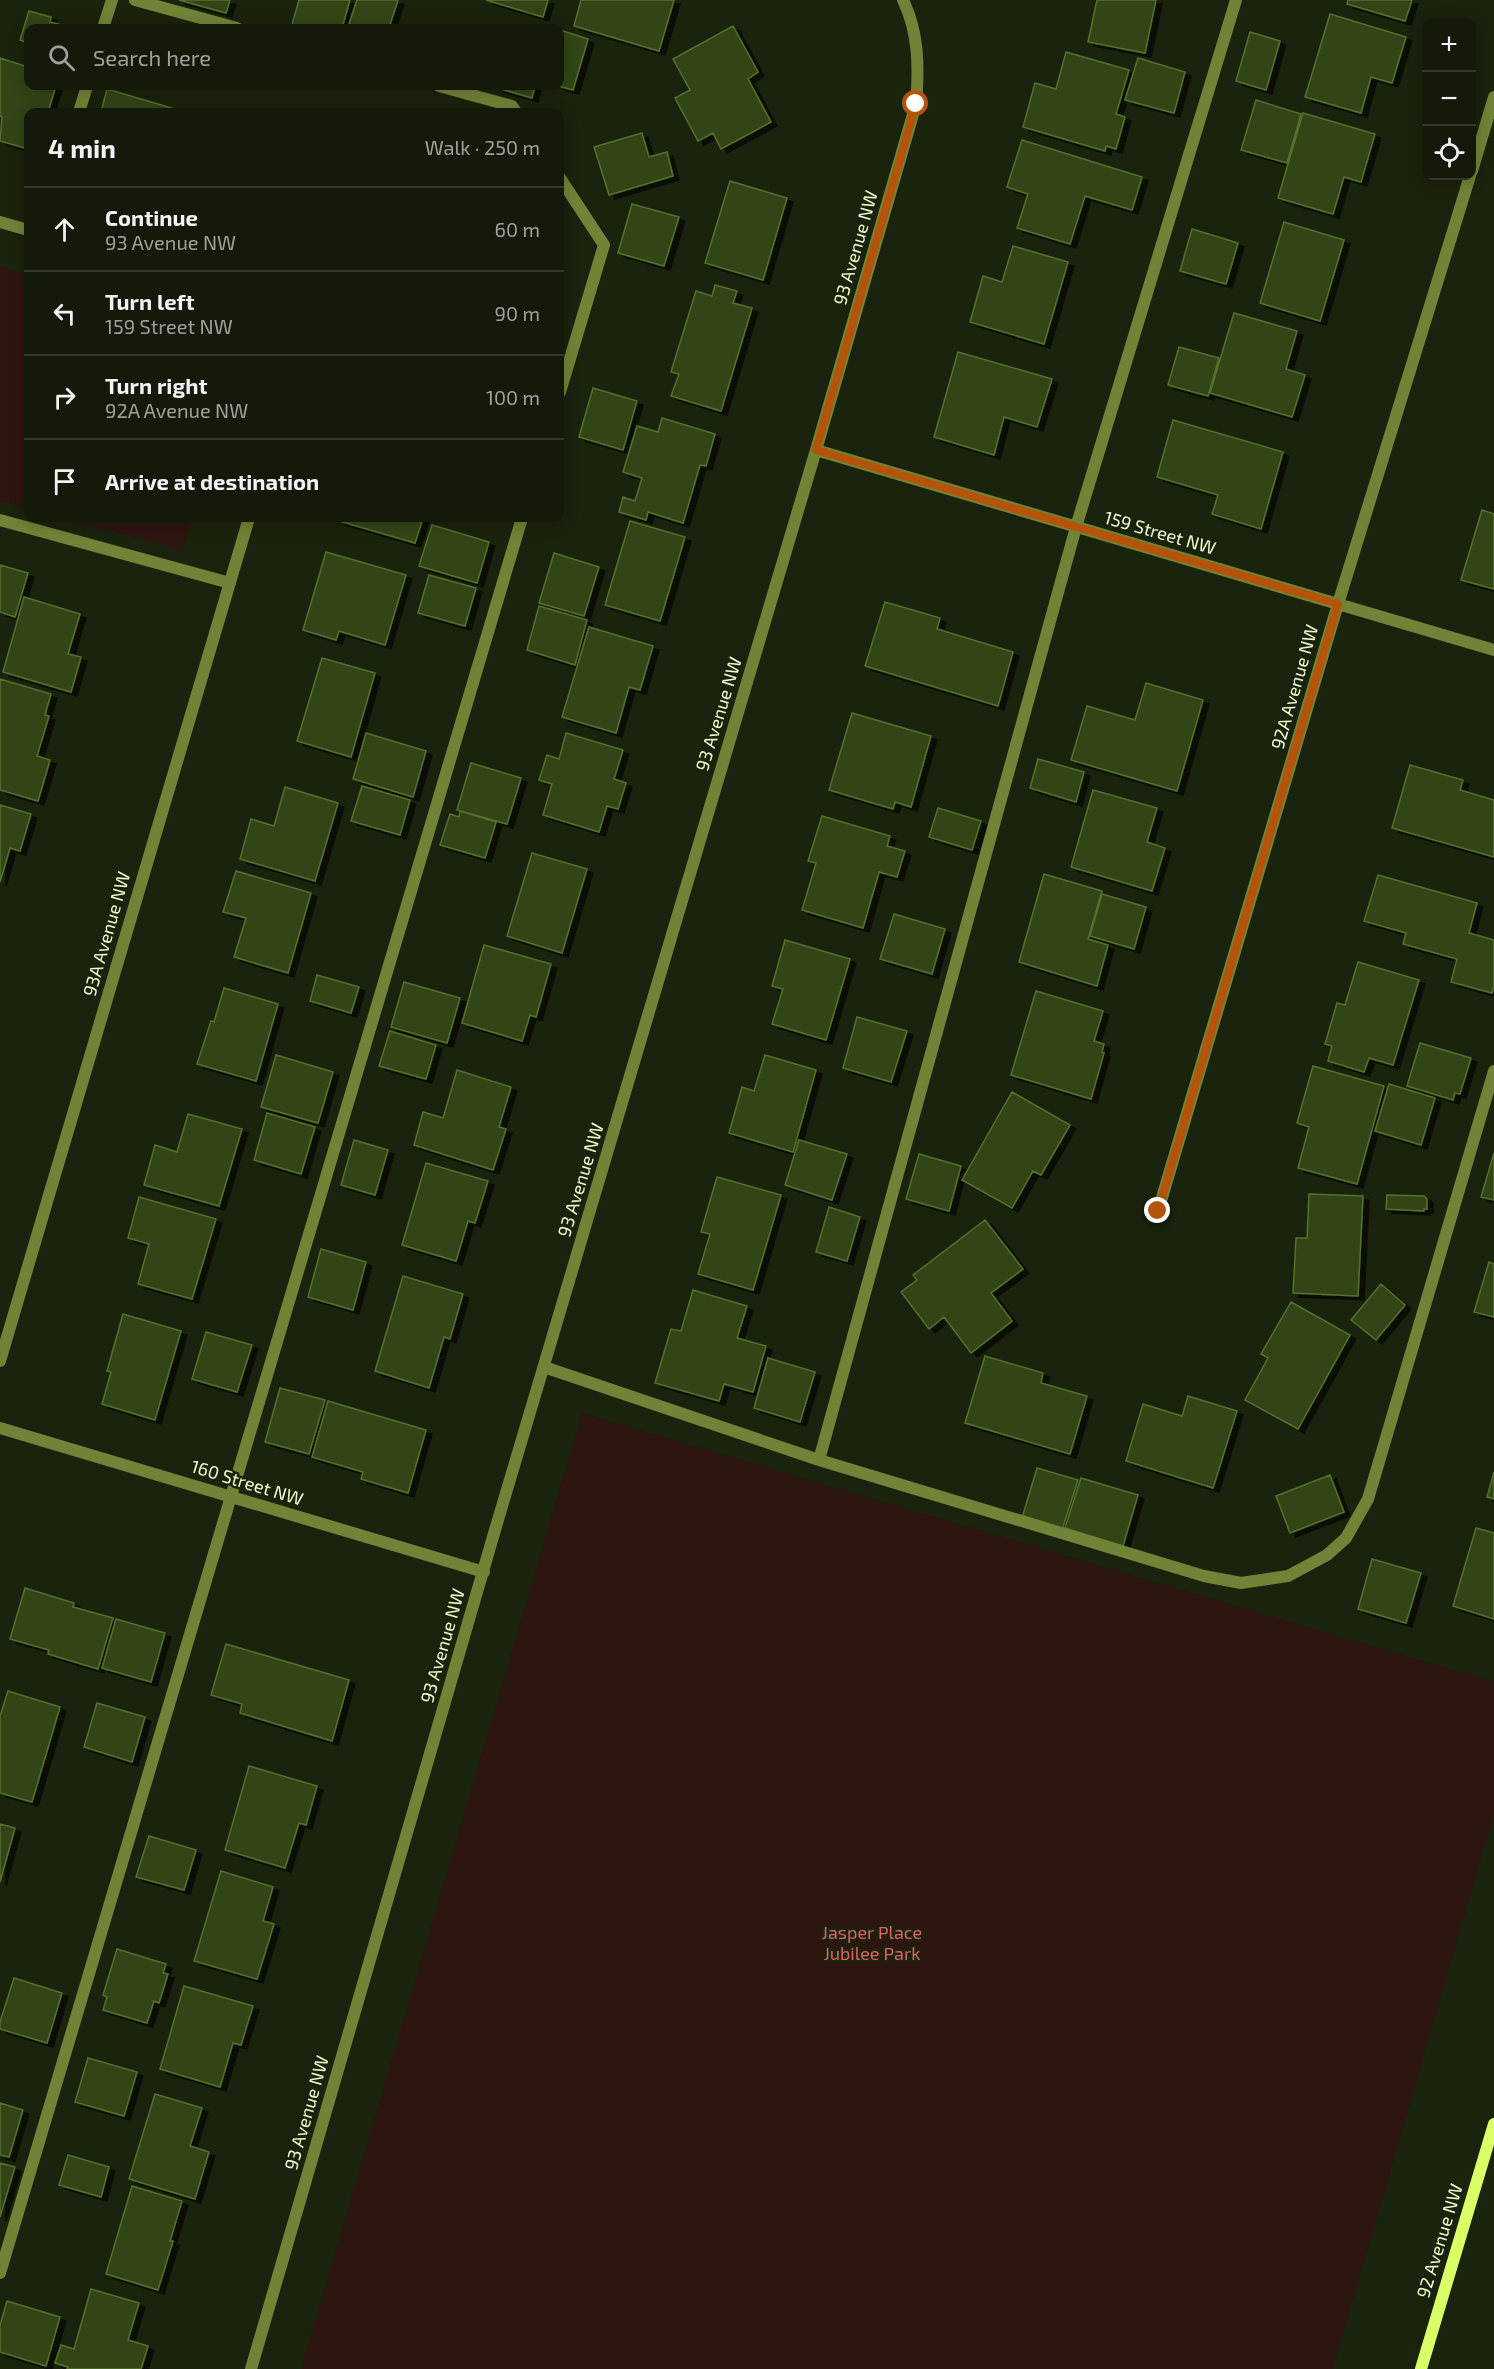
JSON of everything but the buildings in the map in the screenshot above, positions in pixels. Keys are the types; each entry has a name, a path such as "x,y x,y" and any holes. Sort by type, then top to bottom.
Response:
{"street":[{"path":"104,24 112,0"},
{"path":"135,0 222,24"},
{"name":"93 Avenue NW","path":"251,2369 916,104 919,69 913,31 903,0"},
{"path":"819,1460 1076,527 1236,0"},
{"path":"80,108 86,90"},
{"path":"454,90 513,108"},
{"path":"1476,158 1494,97"},
{"name":"92A Avenue NW","path":"1158,1211 1338,604 1469,180"},
{"path":"564,184 604,244 564,379"},
{"path":"0,222 24,229"},
{"name":"159 Street NW","path":"816,450 1494,650"},
{"path":"0,520 230,583"},
{"name":"93A Avenue NW","path":"0,1361 248,522"},
{"path":"0,2273 521,522"},
{"path":"544,1367 819,1460 1204,1576 1241,1583 1288,1576 1327,1555 1346,1538 1368,1499 1494,1071"},
{"name":"160 Street NW","path":"0,1428 484,1572"},
{"name":"92 Avenue NW","path":"1421,2369 1494,2124"}],"green space":[{"path":"0,266 24,274 24,508 0,501"},
{"path":"76,522 191,522 183,550"},
{"name":"Jasper Place Jubilee Park","path":"582,1413 1494,1682 1494,1813 1333,2369 301,2369"}],"route":[{"path":"916,104 816,450 1338,604 1158,1211"}]}
